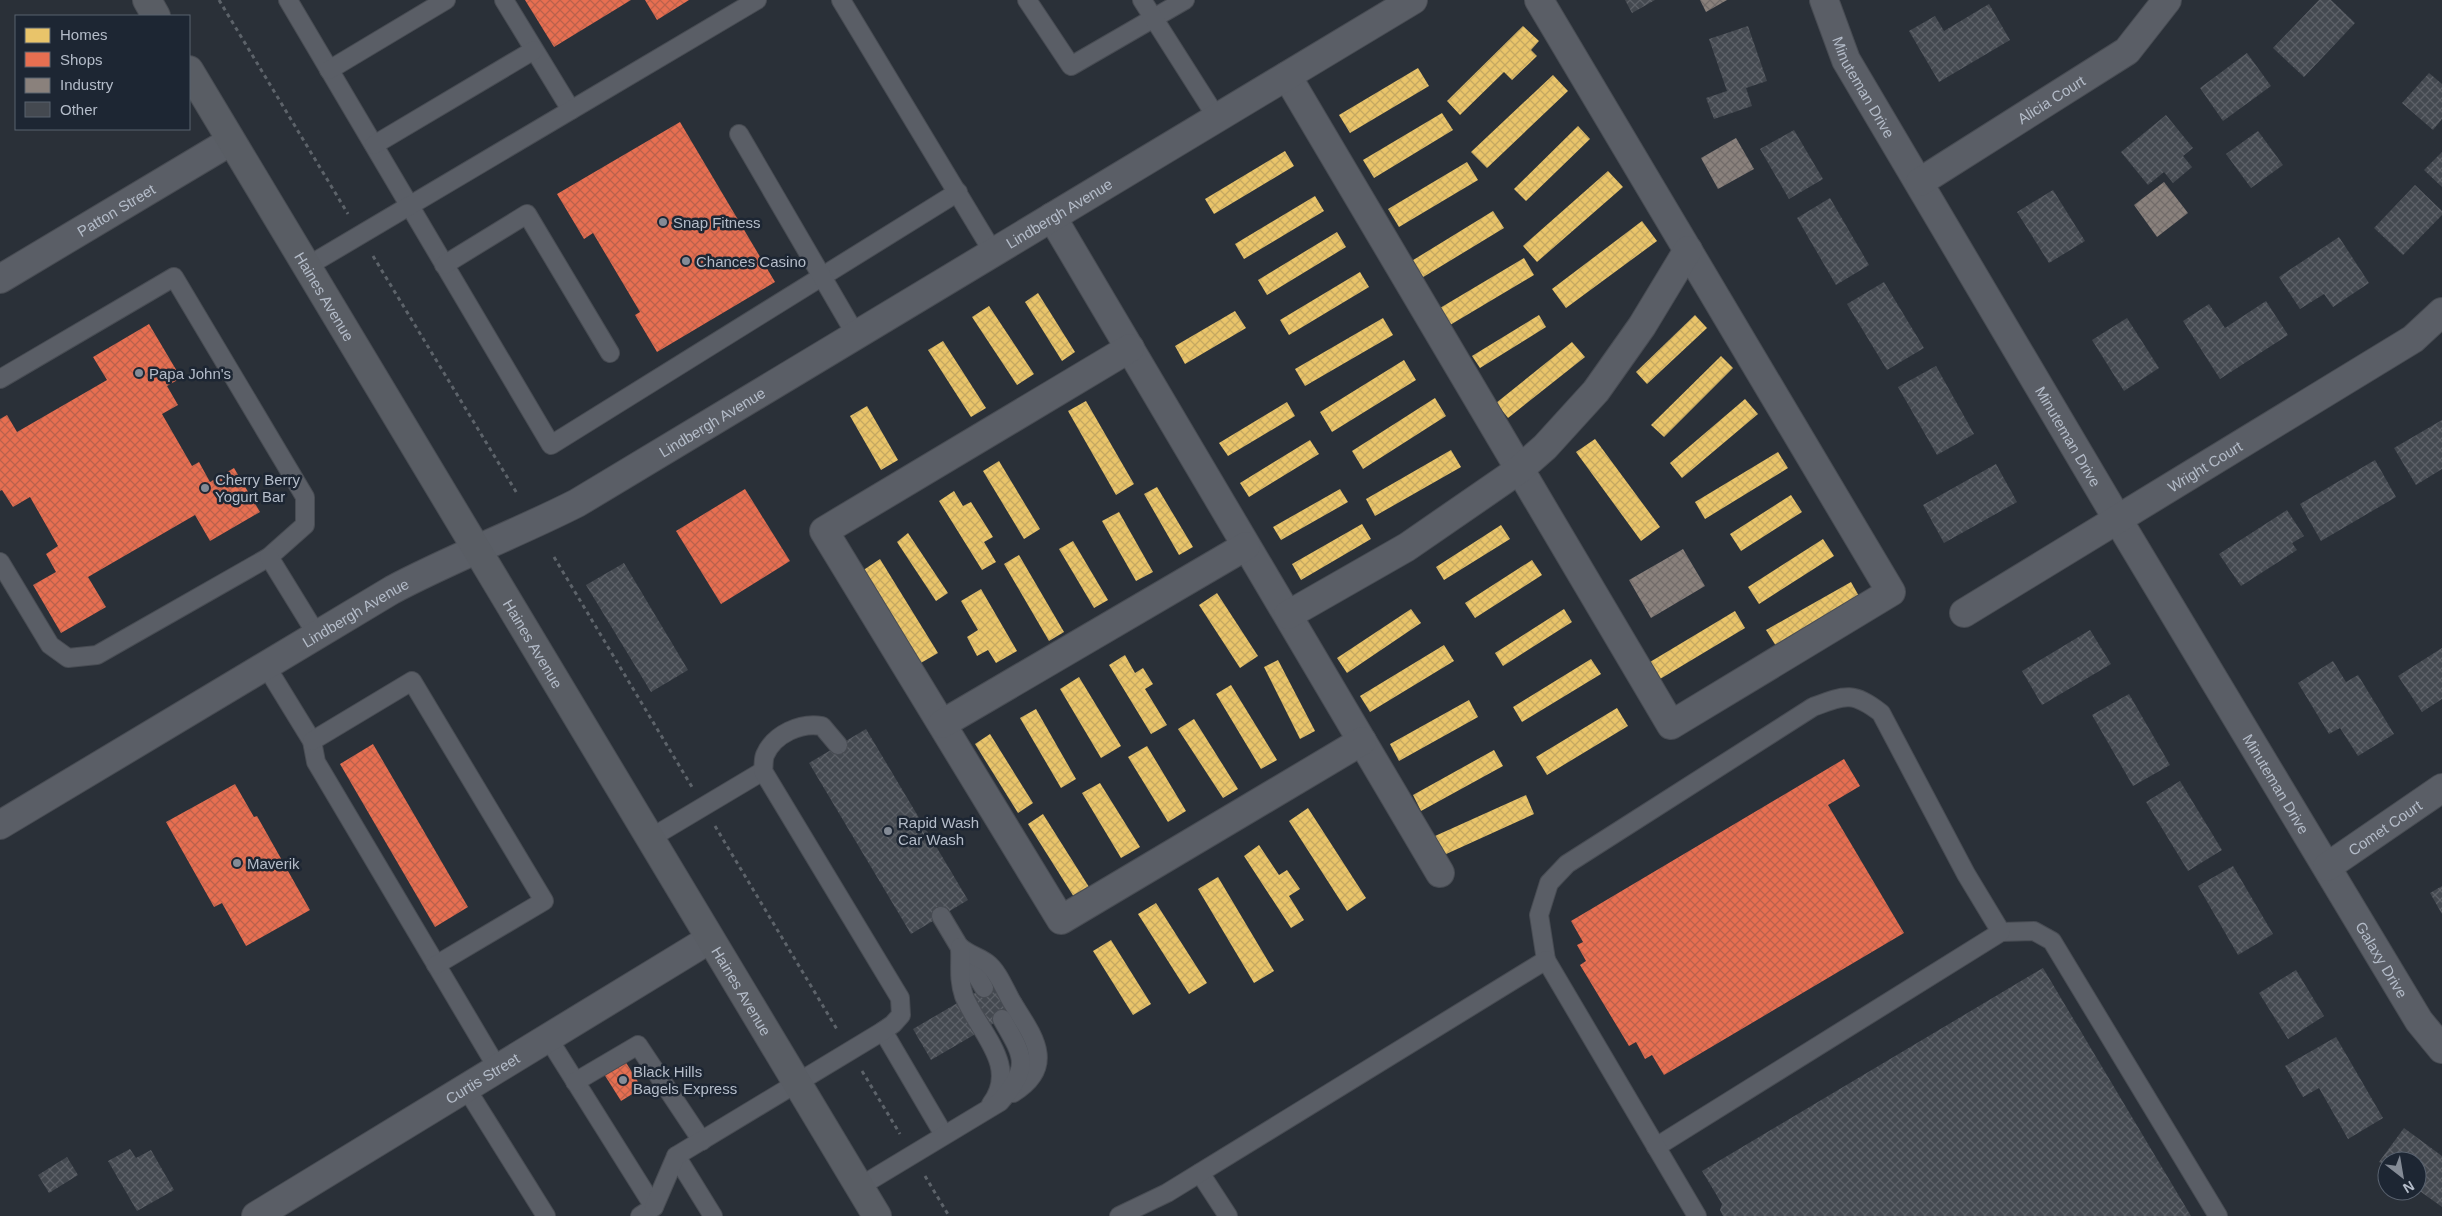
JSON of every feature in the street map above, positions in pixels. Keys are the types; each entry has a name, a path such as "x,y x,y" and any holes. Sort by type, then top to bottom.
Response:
{"main road":[{"path":"146,0 155,15"},
{"name":"Haines Avenue","path":"190,72 877,1216"}],"street":[{"name":"Lindbergh Avenue","path":"0,826 392,590 577,503 1413,0"},
{"path":"1287,76 1671,725 1891,592 1539,0"},
{"name":"Minuteman Drive","path":"1824,0 1846,60 1920,182 2118,520 2327,867"},
{"name":"Alicia Court","path":"1920,182 2127,51 2167,0"},
{"name":"Patton Street","path":"0,279 231,141"},
{"path":"1052,217 1440,873"},
{"path":"1288,615 1407,547 1520,469 1545,447 1596,391 1642,326 1688,250"},
{"name":"Wright Court","path":"1964,614 2413,339 2442,312"},
{"path":"1130,348 824,531 1061,920 1362,741"},
{"path":"942,724 1246,546"},
{"name":"Comet Court","path":"2327,867 2442,788"},
{"name":"Galaxy Drive","path":"2327,867 2419,1021 2442,1049"},
{"name":"Curtis Street","path":"256,1216 710,940"}],"lane":[{"path":"288,0 551,444 958,192"},
{"path":"329,70 446,0"},
{"path":"504,0 571,110"},
{"path":"306,267 757,0"},
{"path":"841,0 993,252"},
{"path":"1027,0 1071,66 1185,0"},
{"path":"1142,0 1217,118"},
{"path":"374,145 534,50"},
{"path":"739,134 856,335"},
{"path":"444,265 527,214 610,353"},
{"path":"0,379 174,277 305,497 305,525 269,557 97,655 68,658 50,645 0,562"},
{"path":"269,557 317,635"},
{"path":"266,666 312,741 316,762 498,1069"},
{"path":"312,741 412,681 544,901 436,965"},
{"path":"1697,1216 1546,960 1539,915 1548,883 1567,864 1813,707 1841,696 1864,700 1881,714 1966,874 2001,932"},
{"path":"647,1211 676,1156 883,1031 901,1015 900,998 763,771 765,756 774,741 801,725 822,726 838,745"},
{"path":"650,839 763,771"},
{"path":"941,916 984,988"},
{"path":"1656,1147 2001,932 2034,931 2052,941 2218,1216"},
{"path":"960,947 959,979 965,998 999,1058 1002,1080 993,1106"},
{"path":"859,1187 1018,1091 1032,1077 1038,1060 1038,1045 999,979 987,963 972,957 960,947"},
{"path":"1119,1216 1167,1193 1546,960"},
{"path":"993,1106 1013,1087 1022,1068 1020,1049 1002,1018"},
{"path":"883,1031 944,1136"},
{"path":"548,1038 575,1082 647,1211"},
{"path":"575,1082 638,1044 702,1141"},
{"path":"466,1088 546,1216"},
{"path":"676,1156 714,1216"},
{"path":"1200,1173 1228,1216"},
{"path":"1145,1216 1167,1193"}],"path":[{"path":"554,557 949,1216"}],"building: Homes":[{"path":"1523,26 1539,41 1531,50 1537,56 1512,80 1504,72 1460,115 1447,101"},
{"path":"1418,68 1429,86 1350,133 1339,115"},
{"path":"1553,75 1568,91 1487,168 1471,152"},
{"path":"1442,113 1453,130 1374,178 1363,160"},
{"path":"1578,126 1590,139 1526,201 1514,189"},
{"path":"1285,151 1294,166 1214,214 1205,199"},
{"path":"1467,162 1478,180 1399,227 1388,209"},
{"path":"1608,171 1623,187 1537,262 1523,246"},
{"path":"1315,196 1324,211 1244,259 1235,244"},
{"path":"1493,211 1504,228 1420,279 1410,262"},
{"path":"1642,221 1657,241 1566,308 1552,289"},
{"path":"1337,232 1346,247 1267,295 1258,280"},
{"path":"1524,258 1534,275 1450,325 1440,308"},
{"path":"1360,272 1369,287 1289,335 1280,320"},
{"path":"1038,293 1075,352 1062,361 1025,302"},
{"path":"989,306 1034,374 1017,385 972,317"},
{"path":"1235,311 1246,328 1185,364 1175,346"},
{"path":"1539,315 1546,327 1480,368 1472,356"},
{"path":"1695,315 1707,328 1647,384 1636,372"},
{"path":"1383,318 1393,335 1305,386 1295,369"},
{"path":"943,341 986,408 971,417 928,350"},
{"path":"1572,342 1585,357 1508,418 1496,403"},
{"path":"1721,356 1733,368 1664,437 1651,425"},
{"path":"1404,360 1416,380 1332,432 1320,412"},
{"path":"1435,398 1446,416 1363,469 1352,451"},
{"path":"1745,399 1758,414 1682,478 1670,463"},
{"path":"1086,401 1134,484 1116,495 1068,411"},
{"path":"1287,402 1295,416 1228,456 1219,443"},
{"path":"867,406 898,460 881,470 850,416"},
{"path":"1595,439 1660,527 1641,541 1576,452"},
{"path":"1310,440 1319,454 1249,497 1240,483"},
{"path":"1451,450 1461,467 1375,516 1366,499"},
{"path":"1778,452 1788,468 1705,519 1695,502"},
{"path":"999,461 1040,529 1024,539 983,471"},
{"path":"1157,487 1193,547 1179,555 1144,494"},
{"path":"1340,489 1348,502 1281,540 1273,527"},
{"path":"954,491 963,506 971,502 993,537 984,542 996,562 982,570 939,501"},
{"path":"1791,495 1802,512 1741,551 1730,534"},
{"path":"1119,512 1153,572 1136,581 1102,521"},
{"path":"1362,524 1371,539 1301,580 1292,564"},
{"path":"1501,525 1510,539 1444,580 1436,567"},
{"path":"908,533 948,593 936,601 897,542"},
{"path":"1823,539 1834,556 1759,604 1748,587"},
{"path":"1073,541 1108,600 1094,608 1059,549"},
{"path":"1019,555 1064,632 1049,641 1004,564"},
{"path":"880,559 938,653 919,664 862,571"},
{"path":"1532,560 1542,575 1475,618 1465,603"},
{"path":"1851,582 1860,598 1776,646 1766,630"},
{"path":"981,589 1017,651 996,663 988,650 977,656 967,637 978,630 961,601"},
{"path":"1217,593 1258,656 1240,668 1199,605"},
{"path":"1411,609 1421,623 1347,673 1337,658"},
{"path":"1564,609 1572,622 1503,666 1495,653"},
{"path":"1735,611 1745,628 1660,679 1650,662"},
{"path":"1444,645 1454,661 1370,712 1360,696"},
{"path":"1125,655 1135,673 1143,668 1153,684 1145,689 1167,725 1151,734 1109,665"},
{"path":"1591,659 1601,674 1522,722 1513,707"},
{"path":"1278,660 1315,731 1300,739 1264,667"},
{"path":"1079,677 1121,746 1101,758 1060,689"},
{"path":"1231,685 1277,760 1261,769 1216,694"},
{"path":"1469,700 1478,717 1399,761 1390,744"},
{"path":"1617,708 1628,726 1547,775 1536,757"},
{"path":"1036,709 1076,779 1061,788 1020,718"},
{"path":"1194,719 1238,789 1223,798 1178,729"},
{"path":"990,734 1033,803 1018,813 975,744"},
{"path":"1147,746 1186,811 1168,822 1128,757"},
{"path":"1494,750 1503,766 1421,811 1413,795"},
{"path":"1100,783 1140,847 1121,858 1082,793"},
{"path":"1526,795 1534,814 1444,855 1435,836"},
{"path":"1308,808 1366,898 1347,911 1289,821"},
{"path":"1043,814 1089,887 1074,897 1028,824"},
{"path":"1259,845 1279,875 1287,870 1300,889 1289,896 1304,920 1291,928 1244,856"},
{"path":"1218,877 1274,971 1254,983 1198,889"},
{"path":"1156,903 1207,983 1189,994 1138,914"},
{"path":"1111,940 1151,1004 1133,1015 1093,951"}],"building: Shops":[{"path":"525,0 631,0 554,47"},
{"path":"645,0 689,0 657,20"},
{"path":"680,122 775,282 657,352 635,315 640,312 593,233 584,239 557,194"},
{"path":"149,324 181,378 167,386 178,405 162,414 192,466 199,462 210,482 234,468 260,512 210,541 195,515 88,577 106,607 61,633 33,585 56,572 46,554 58,546 30,497 13,507 2,490 0,491 0,419 7,415 17,432 107,380 93,357"},
{"path":"745,489 790,561 721,604 676,531"},
{"path":"373,744 468,907 435,927 340,764"},
{"path":"1844,759 1860,786 1828,805 1904,933 1664,1075 1652,1055 1645,1059 1636,1042 1629,1046 1580,965 1586,961 1577,945 1583,942 1571,921"},
{"path":"235,784 254,817 257,816 310,910 246,946 222,903 214,907 166,822"},
{"path":"625,1061 642,1088 621,1101 604,1074"}],"building: Industry":[{"path":"1700,0 1727,0 1706,12"},
{"path":"1736,138 1754,169 1718,189 1701,158"},
{"path":"2164,182 2188,213 2157,237 2134,205"},
{"path":"1683,549 1705,586 1651,618 1629,580"}],"building: Other":[{"path":"1625,0 1655,0 1632,13"},
{"path":"2319,0 2331,0 2355,23 2304,77 2273,48"},
{"path":"1989,4 2010,40 1939,82 1909,31 1935,16 1944,31"},
{"path":"1748,26 1767,81 1746,88 1752,106 1714,119 1706,98 1727,91 1709,39"},
{"path":"2247,53 2271,86 2223,121 2200,88"},
{"path":"2429,73 2442,84 2442,119 2433,130 2402,103"},
{"path":"2166,115 2193,148 2183,156 2192,167 2173,183 2164,172 2148,185 2121,152"},
{"path":"1794,130 1823,179 1789,199 1760,149"},
{"path":"2258,131 2283,165 2251,188 2226,154"},
{"path":"2442,152 2442,187 2424,170"},
{"path":"2415,185 2442,211 2442,215 2403,255 2374,228"},
{"path":"2053,190 2085,241 2049,263 2017,212"},
{"path":"1830,198 1869,265 1836,285 1797,218"},
{"path":"2339,237 2369,283 2333,307 2324,294 2300,309 2279,277"},
{"path":"1884,282 1924,348 1887,370 1847,304"},
{"path":"2266,301 2288,335 2220,379 2183,321 2209,304 2225,328"},
{"path":"2127,318 2159,368 2124,391 2092,340"},
{"path":"1936,366 1974,434 1937,455 1898,387"},
{"path":"2442,420 2442,469 2416,485 2394,448"},
{"path":"2375,460 2396,497 2321,541 2300,504"},
{"path":"1996,464 2017,502 1944,543 1923,505"},
{"path":"2287,510 2304,536 2292,543 2297,550 2241,586 2219,554"},
{"path":"624,563 688,670 651,692 586,585"},
{"path":"2090,630 2111,664 2042,705 2022,671"},
{"path":"2442,648 2442,699 2422,712 2398,676"},
{"path":"2333,661 2346,682 2358,675 2394,734 2358,756 2340,728 2329,734 2298,683"},
{"path":"2129,694 2170,765 2133,786 2092,715"},
{"name":"Rapid Wash Car Wash","path":"866,729 968,900 911,934 809,763"},
{"path":"2180,781 2222,850 2188,871 2146,802"},
{"path":"2233,866 2273,934 2238,955 2198,886"},
{"path":"2442,886 2442,914 2430,893"},
{"path":"2043,968 2191,1216 1723,1216 1720,1210 1722,1204 1702,1171"},
{"path":"2296,970 2324,1016 2288,1039 2259,993"},
{"path":"1007,974 1025,1005 931,1060 913,1029"},
{"path":"2336,1037 2383,1118 2348,1139 2319,1088 2303,1097 2285,1066"},
{"path":"2404,1128 2442,1156 2442,1207 2427,1196 2427,1151 2387,1151"},
{"path":"130,1149 136,1158 151,1150 174,1190 137,1211 108,1161"},
{"path":"67,1157 78,1175 49,1193 38,1175"}],"place":[{"name":"Snap Fitness","path":"663,222"},
{"name":"Chances Casino","path":"686,261"},
{"name":"Papa John's","path":"139,373"},
{"name":"Cherry Berry Yogurt Bar","path":"205,488"},
{"name":"Rapid Wash Car Wash","path":"888,831"},
{"name":"Maverik","path":"237,863"},
{"name":"Black Hills Bagels Express","path":"623,1080"}]}
